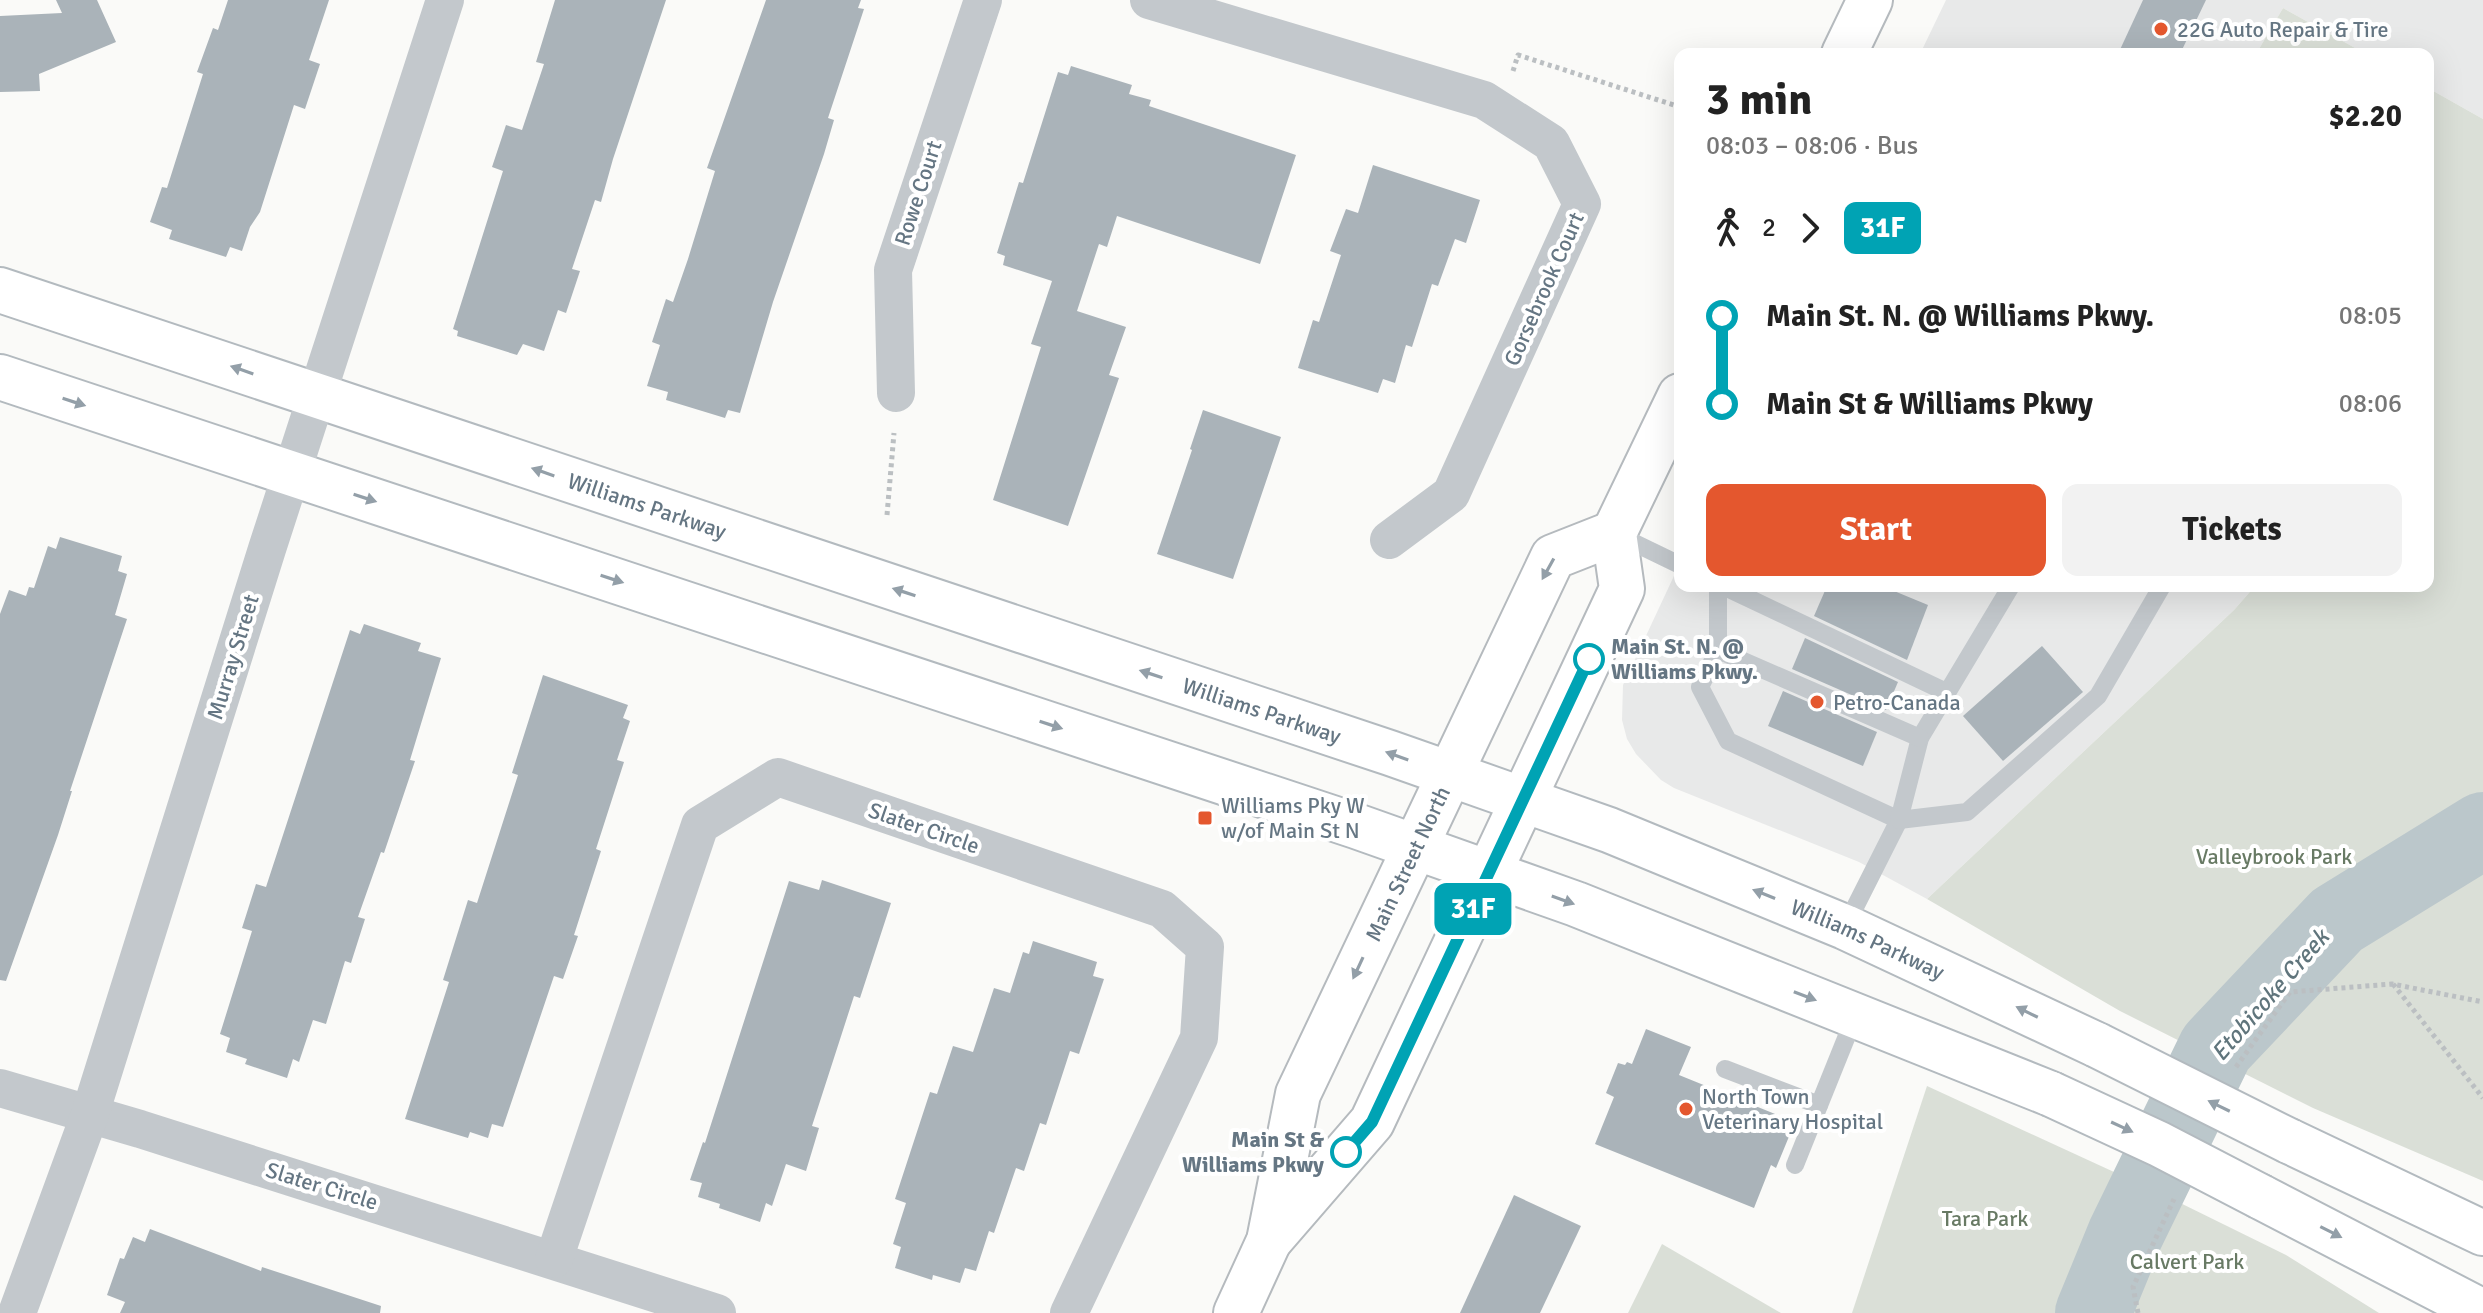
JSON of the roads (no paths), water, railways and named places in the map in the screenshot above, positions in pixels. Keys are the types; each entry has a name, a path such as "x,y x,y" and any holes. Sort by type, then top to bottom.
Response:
{"main road":[{"path":"1847,48 1870,0"},
{"name":"Williams Parkway","path":"0,290 1450,774 1609,830 1845,927 2097,1045 2483,1233"},
{"path":"0,377 1415,847 1576,904 2051,1094 2159,1144 2483,1312"},
{"path":"1614,533 1674,408"},
{"name":"Main Street North","path":"1236,1313 1269,1241 1298,1094 1553,557 1614,533 1622,589 1372,1122 1269,1241"}],"street":[{"name":"Murray Street","path":"17,1313 90,1114 291,473 445,0"},
{"name":"Rowe Court","path":"896,393 893,270 983,0"},
{"name":"Gorsebrook Court","path":"1149,0 1484,100 1551,143 1582,204 1451,494 1389,540"},
{"name":"Slater Circle","path":"554,1259 700,825 778,777 1162,909 1205,947 1199,1038 1069,1313"},
{"name":"Slater Circle","path":"0,1088 554,1259 717,1313"}],"lane":[{"path":"1614,533 1674,562"},
{"path":"1721,592 1718,650 1700,687 1728,741 1899,820 1967,812 2098,696 2159,592"},
{"path":"1734,592 1946,692"},
{"path":"1845,927 1899,820 1920,738 2007,592"},
{"path":"1718,650 1920,738"},
{"path":"1795,1165 1855,1016"},
{"path":"1725,1069 1819,1105"}],"waterway":[{"name":"Etobicoke Creek","path":"2093,1313 2125,1235 2216,1048 2337,920 2483,830"}],"place":[{"name":"22G Auto Repair & Tire","path":"2161,29"},
{"name":"Main St. N. @ Williams Pkwy.","path":"1589,659"},
{"name":"Petro-Canada","path":"1817,702"},
{"name":"Williams Pky W w/of Main St N","path":"1205,818"},
{"name":"North Town Veterinary Hospital","path":"1686,1109"},
{"name":"Main St & Williams Pkwy","path":"1346,1152"}],"park label":[{"name":"Valleybrook Park","path":"2274,856"},
{"name":"Tara Park","path":"1985,1218"},
{"name":"Calvert Park","path":"2187,1261"}]}
